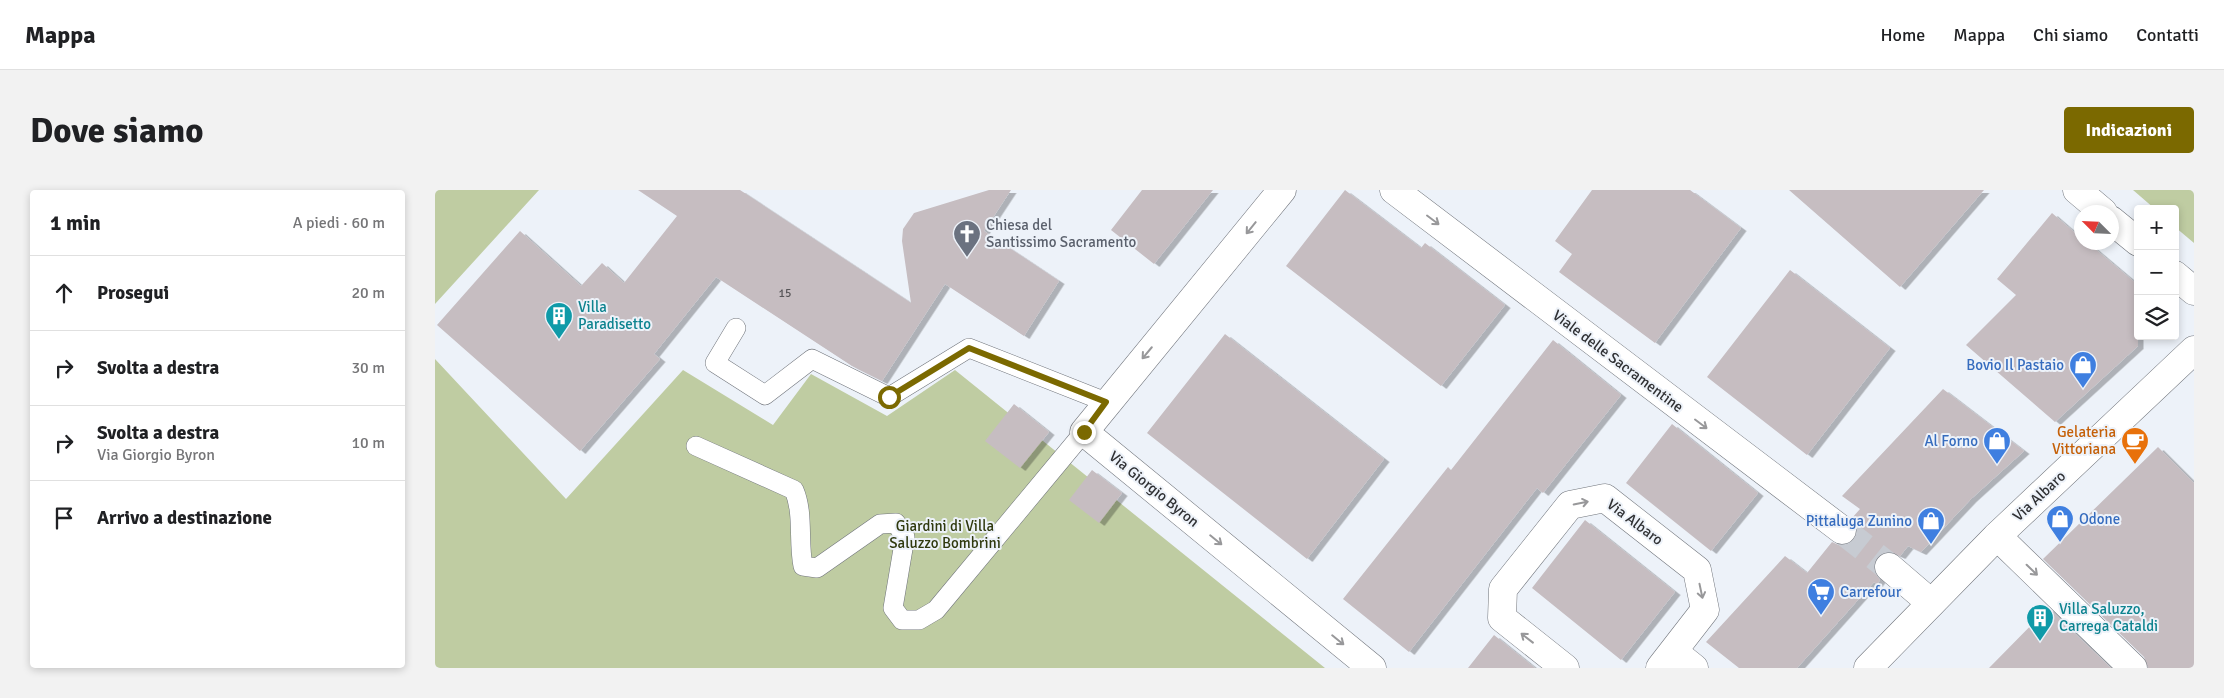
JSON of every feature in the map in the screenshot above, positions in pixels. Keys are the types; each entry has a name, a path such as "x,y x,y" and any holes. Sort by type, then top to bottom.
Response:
{"street":[{"path":"1084,432 1106,402 1282,190"},
{"name":"Viale delle Sacramentine","path":"1394,190 1842,530"},
{"path":"2077,190 2095,205"},
{"path":"2119,227 2134,239"},
{"path":"2179,278 2194,291"},
{"name":"Via Albaro","path":"1868,668 1997,536 2194,350"},
{"name":"Via Giorgio Byron","path":"1084,432 1372,668"},
{"name":"Via Albaro","path":"1565,668 1502,618 1503,589 1569,505 1605,498 1697,570 1705,610 1676,663"},
{"path":"1997,536 2133,668"},
{"path":"1889,567 1931,603"}],"lane":[{"path":"736,328 715,363 765,395 812,359 889,397 969,348 1106,402"},
{"path":"696,446 794,490 799,501 799,550 803,566 817,568 880,524 896,523 905,537 893,608 903,620 919,620 936,610 1084,432"}],"green space":[{"path":"435,190 539,190 435,304"},
{"path":"2133,190 2194,190 2194,243 2179,230 2179,205 2150,205"},
{"name":"Giardini di Villa Saluzzo Bombrini","path":"435,359 566,499 683,370 773,425 811,374 887,416 955,370 1325,668 435,668"}],"building":[{"path":"638,190 740,190 911,303 902,241 903,229 914,213 989,190 1011,190 984,231 1059,281 1024,336 945,284 882,381 852,366 716,277 654,354 660,359 580,451 437,325 520,231 581,286 602,263 624,283 677,216"},
{"path":"1142,190 1213,190 1154,264 1111,230"},
{"path":"1345,190 1421,248 1425,243 1505,305 1441,386 1286,266"},
{"path":"1592,190 1690,190 1741,228 1655,343 1559,272 1572,254 1555,241"},
{"path":"1789,190 1984,190 1900,287"},
{"path":"2052,213 2074,232 2074,250 2096,250 2134,282 2134,340 2138,340 2138,346 2055,422 1966,345 2016,295 1997,279"},
{"path":"1790,270 1890,348 1807,455 1707,377"},
{"path":"1225,334 1384,459 1307,559 1147,433"},
{"path":"1553,340 1621,395 1543,493 1537,488 1409,652 1343,599 1448,467 1451,470"},
{"path":"1943,389 2024,451 1971,499 1921,552 1908,546 1900,556 1891,552 1884,552 1877,556 1874,572 1880,580 1877,584 1874,582 1797,668 1739,668 1706,642 1785,556 1807,573 1832,542 1841,546 1848,545 1854,540 1857,524 1852,518 1860,509 1842,496"},
{"path":"1014,404 1049,432 1020,468 985,441"},
{"path":"1672,424 1758,493 1711,551 1626,483"},
{"path":"2158,447 2194,483 2194,668 2148,668 2144,657 2043,559"},
{"path":"1092,470 1122,493 1099,523 1069,500"},
{"path":"1585,520 1675,592 1621,660 1532,588"},
{"name":"Villa Saluzzo, Carrega Cataldi","path":"2048,608 2111,668 1989,668"},
{"path":"1494,635 1535,668 1468,668"}],"tunnel":[{"path":"1842,530 1889,567"}],"place":[{"name":"Chiesa del Santissimo Sacramento","path":"967,258"},
{"name":"Villa Paradisetto","path":"559,340"},
{"name":"Bovio Il Pastaio","path":"2083,389"},
{"name":"Al Forno","path":"1997,465"},
{"name":"Gelateria Vittoriana","path":"2135,465"},
{"name":"Odone","path":"2060,543"},
{"name":"Pittaluga Zunino","path":"1931,545"},
{"name":"Carrefour","path":"1821,616"},
{"name":"Villa Saluzzo, Carrega Cataldi","path":"2040,642"}],"route":[{"path":"889,397 969,348 1106,402 1084,432"}]}
